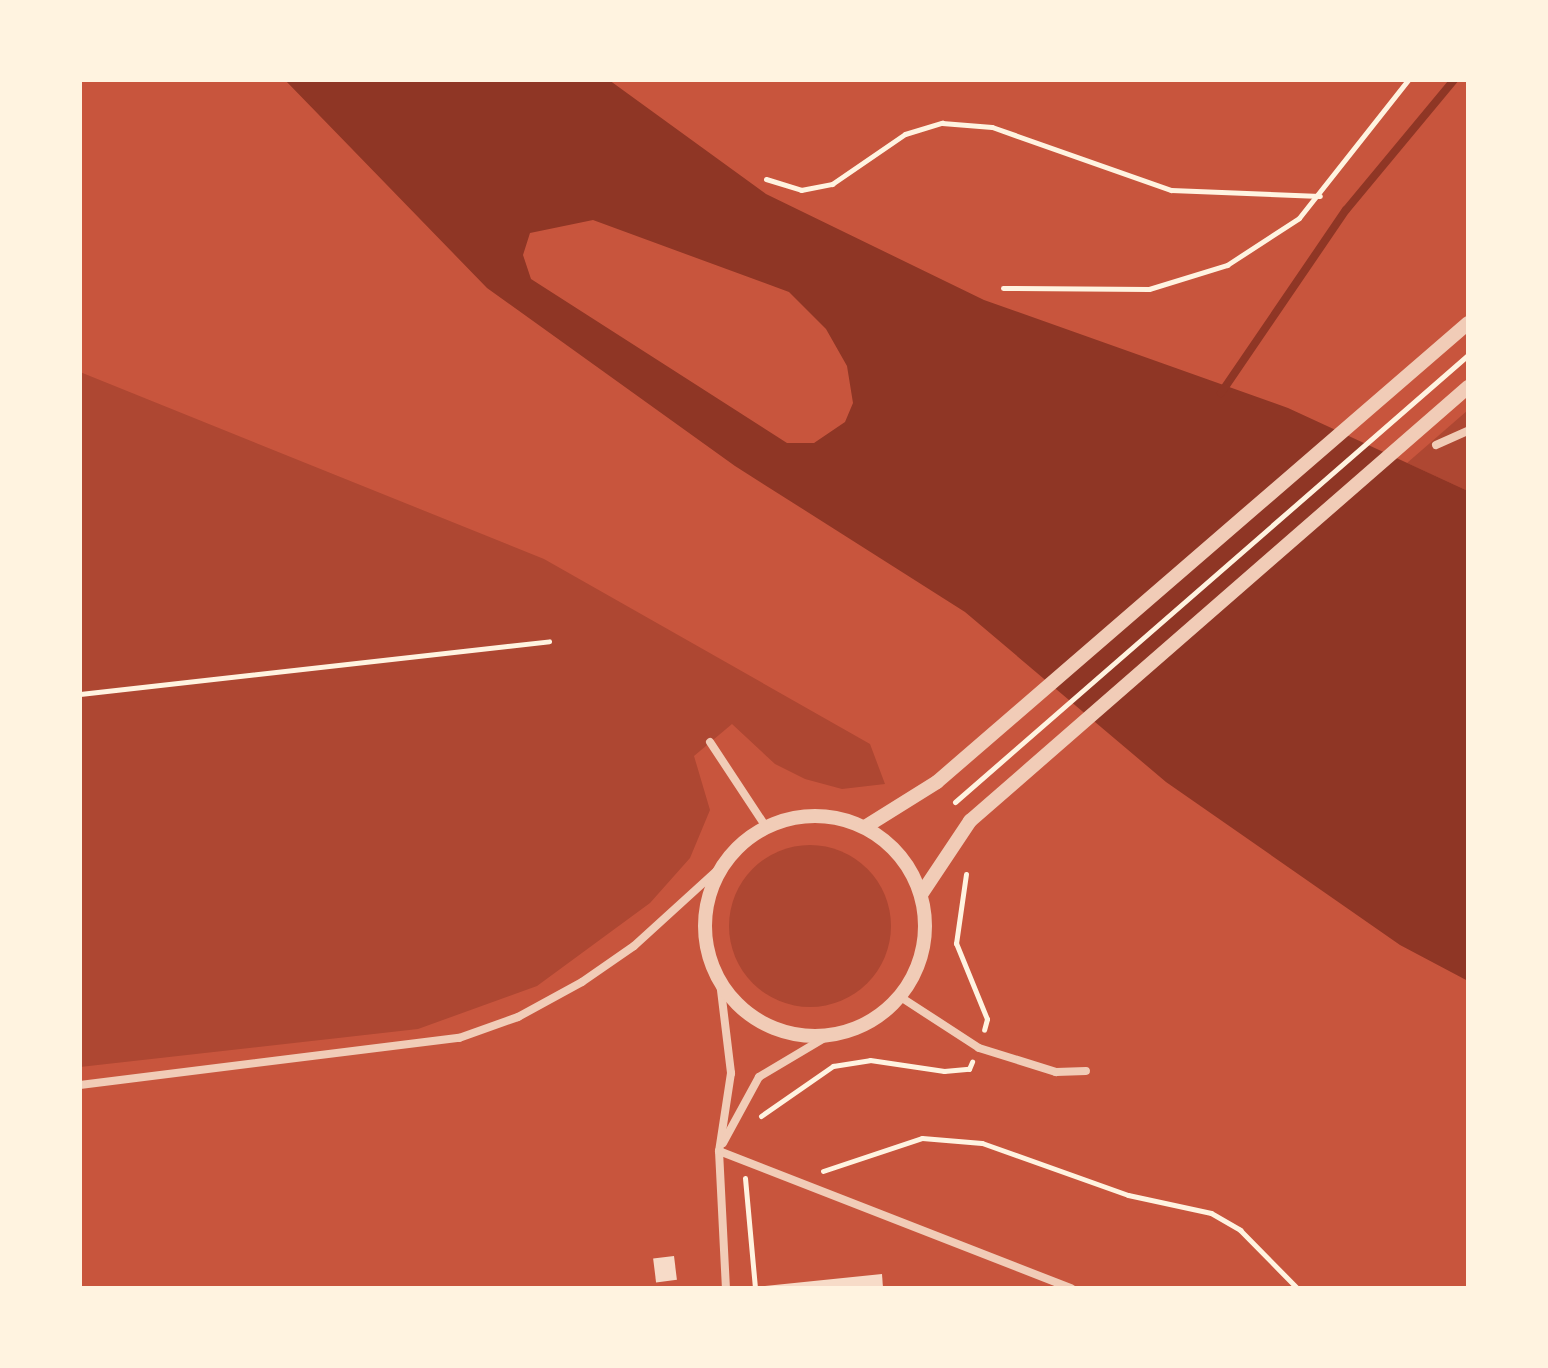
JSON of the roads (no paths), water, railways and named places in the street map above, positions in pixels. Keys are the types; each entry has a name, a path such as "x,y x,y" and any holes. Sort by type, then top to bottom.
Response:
{"street":[{"path":"865,827 896,815 937,782 1468,323"},
{"path":"922,893 970,821 1468,387"},
{"path":"1436,445 1468,431"},
{"path":"710,742 766,827"},
{"path":"80,1085 459,1038 518,1017 582,982 634,946 766,827 817,817 865,827 891,847 922,893 924,943 899,996 853,1029 831,1034 780,1032 738,1007 720,982"},
{"path":"722,866 707,931 720,982 731,1073 719,1151 726,1288"},
{"path":"899,996 979,1048 1056,1072 1086,1071"},
{"path":"719,1151 759,1077 831,1034"},
{"path":"719,1151 1071,1288"}],"waterway":[{"path":"1221,393 1346,210 1454,80"}]}
